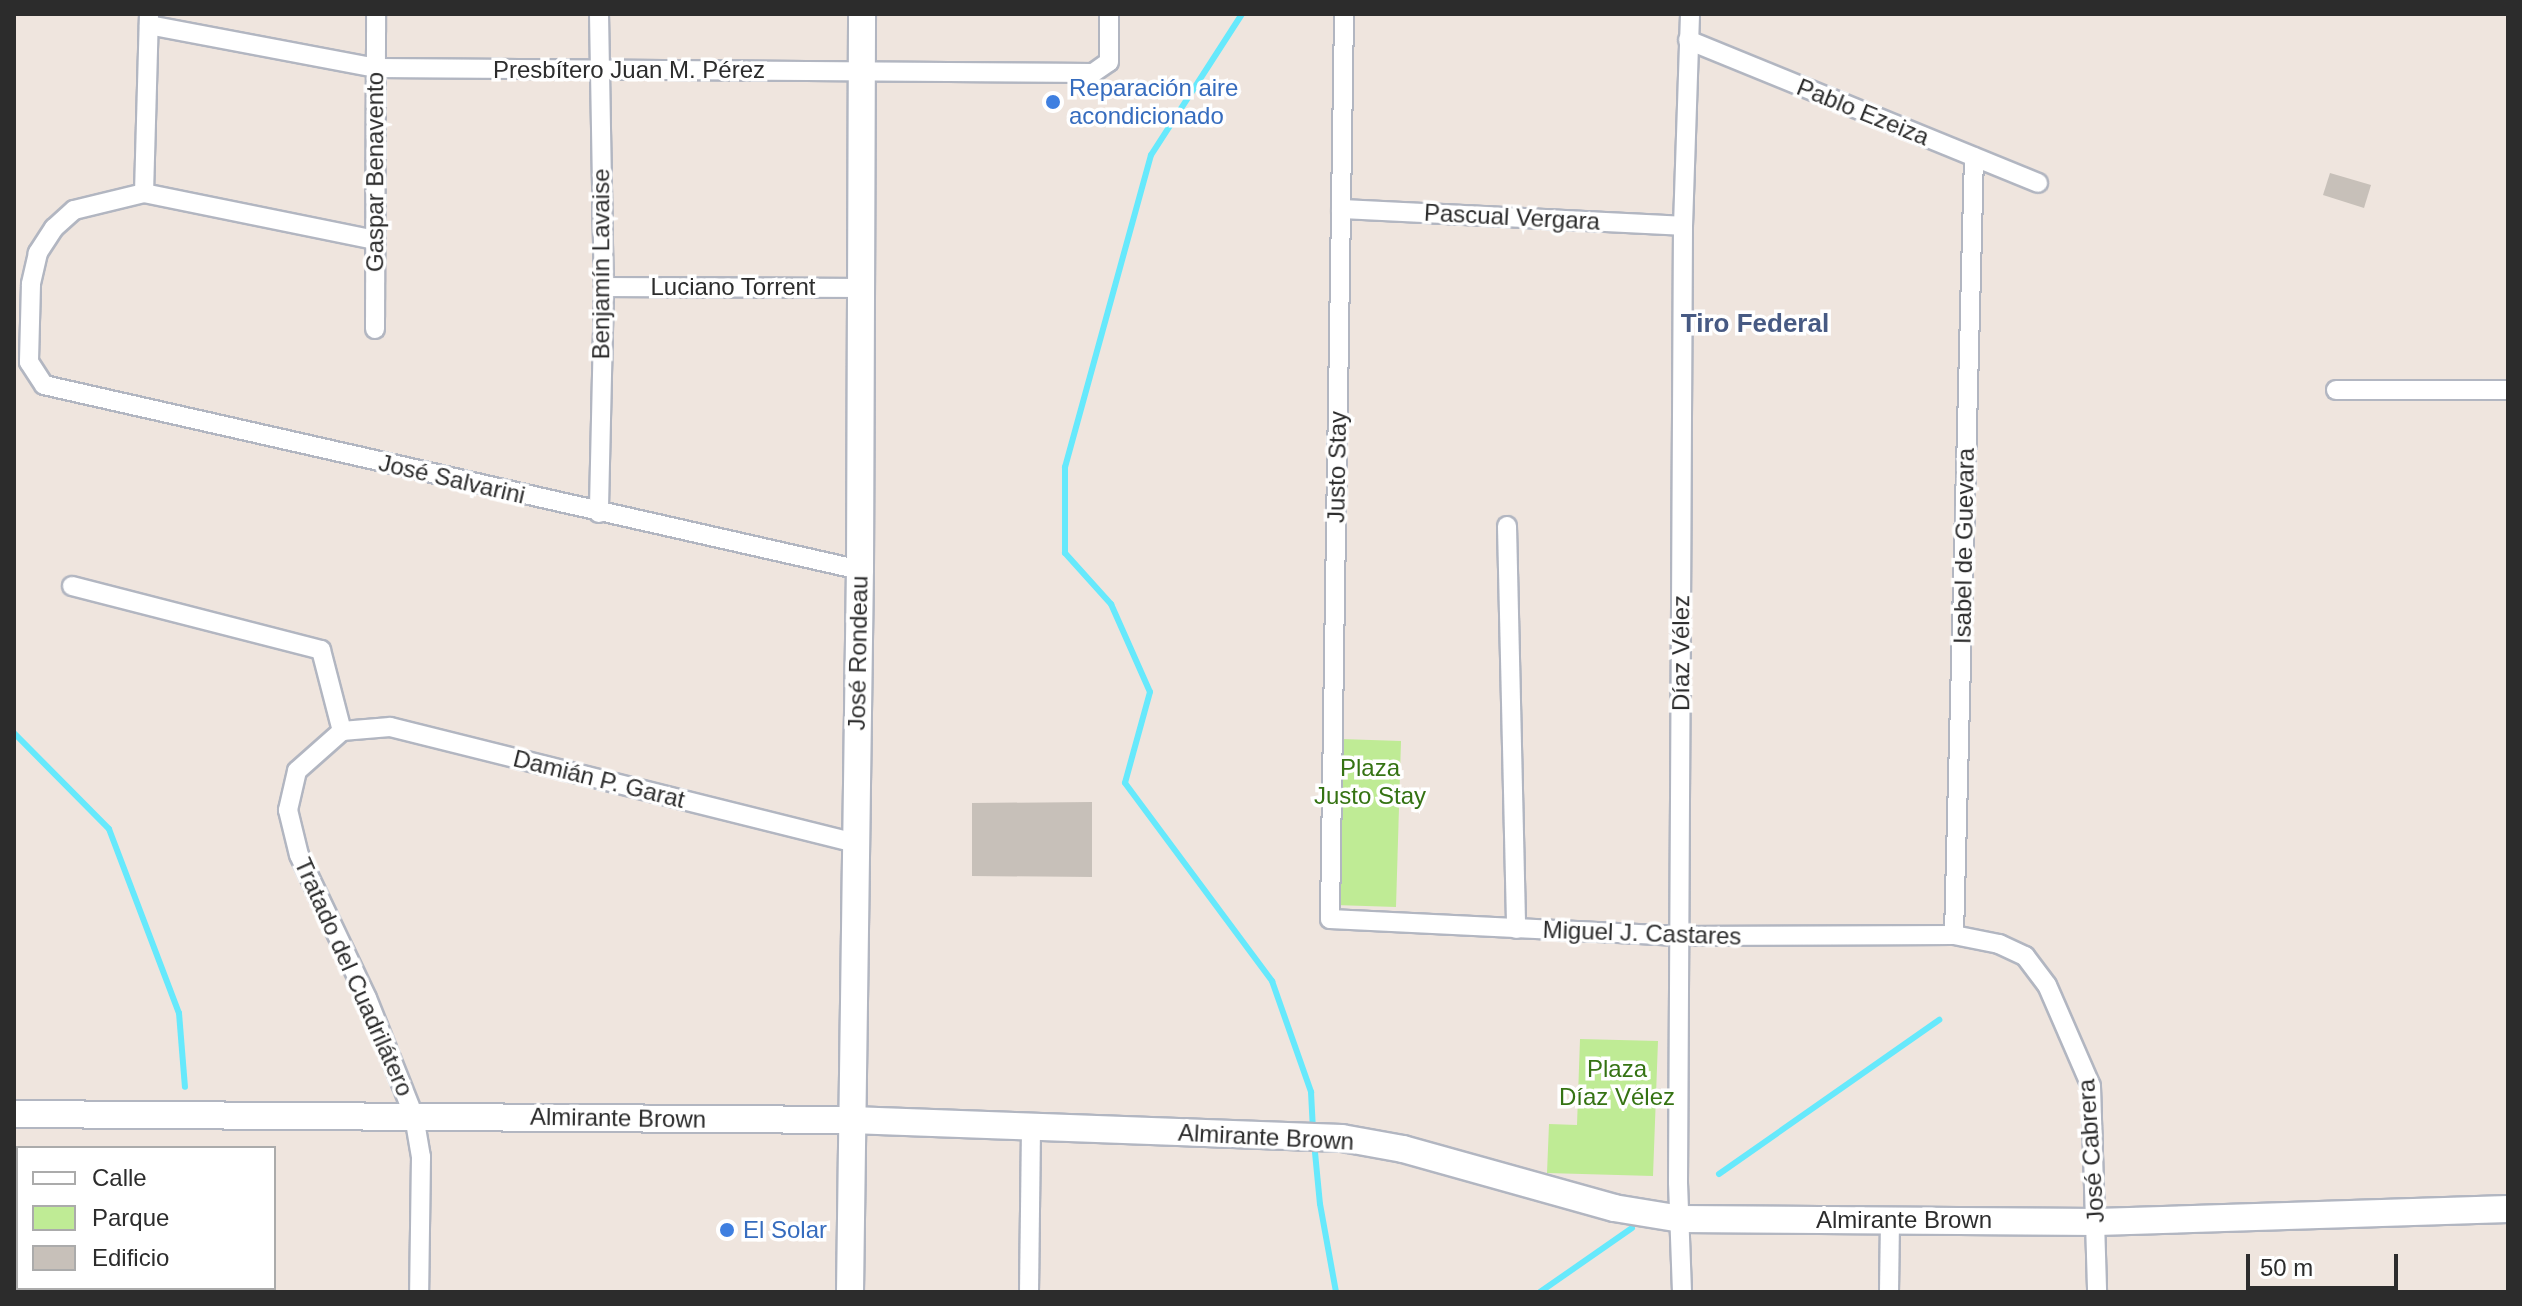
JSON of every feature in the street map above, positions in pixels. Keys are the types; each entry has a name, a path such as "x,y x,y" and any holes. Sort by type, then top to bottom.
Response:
{"main road":[{"name":"José Rondeau","path":"850,1292 860,570 862,14"},
{"name":"Almirante Brown","path":"14,1114 851,1120 1342,1138 1403,1149 1614,1208 1681,1219 2097,1222 2508,1209"}],"street":[{"name":"Gaspar Benavento","path":"375,329 376,14"},
{"name":"Benjamín Lavaise","path":"599,14 604,287 599,513"},
{"name":"Presbítero Juan M. Pérez","path":"149,19 376,68 1093,73 1109,62 1109,14"},
{"name":"Justo Stay","path":"1330,919 1344,14"},
{"name":"Díaz Vélez","path":"1682,1292 1678,1182 1683,226 1690,14"},
{"path":"149,19 144,193 374,240"},
{"name":"Pablo Ezeiza","path":"1688,40 2038,183"},
{"name":"Isabel de Guevara","path":"1954,935 1974,157"},
{"name":"José Salvarini","path":"144,193 74,210 54,228 38,253 31,284 29,362 44,385 860,570"},
{"name":"Pascual Vergara","path":"1341,209 1683,226"},
{"name":"Luciano Torrent","path":"604,287 862,288"},
{"path":"2336,390 2508,390"},
{"path":"1507,526 1516,929"},
{"path":"72,586 321,650 342,731"},
{"name":"Damián P. Garat","path":"342,731 390,727 855,843"},
{"name":"Tratado del Cuadrilátero","path":"342,731 297,771 288,810 299,855 367,998 414,1116 421,1157 419,1292"},
{"name":"Miguel J. Castares","path":"1330,919 1680,936 1954,935"},
{"name":"José Cabrera","path":"1954,935 1999,944 2025,956 2047,985 2091,1086 2097,1292"},
{"path":"1029,1292 1031,1127"},
{"path":"1889,1292 1890,1220"}],"green space":[{"name":"Plaza Justo Stay","path":"1341,739 1401,741 1396,907 1335,905"},
{"name":"Plaza Díaz Vélez","path":"1580,1039 1658,1041 1653,1176 1547,1173 1549,1124 1577,1125"}],"building":[{"path":"2330,173 2371,185 2364,208 2323,195"},
{"path":"1092,802 1092,877 972,876 972,803"}],"waterway":[{"path":"1242,14 1151,155 1065,467 1065,553 1111,604 1150,692 1125,783 1272,981 1311,1092 1313,1131"},
{"path":"14,733 109,829 179,1013 185,1087"},
{"path":"1719,1174 1939,1020"},
{"path":"1314,1142 1320,1204 1336,1292"},
{"path":"1540,1292 1632,1228"}],"place":[{"name":"Reparación aire acondicionado","path":"1053,102"},
{"name":"El Solar","path":"727,1230"}],"district":[{"name":"Tiro Federal","path":"1755,324"}]}
